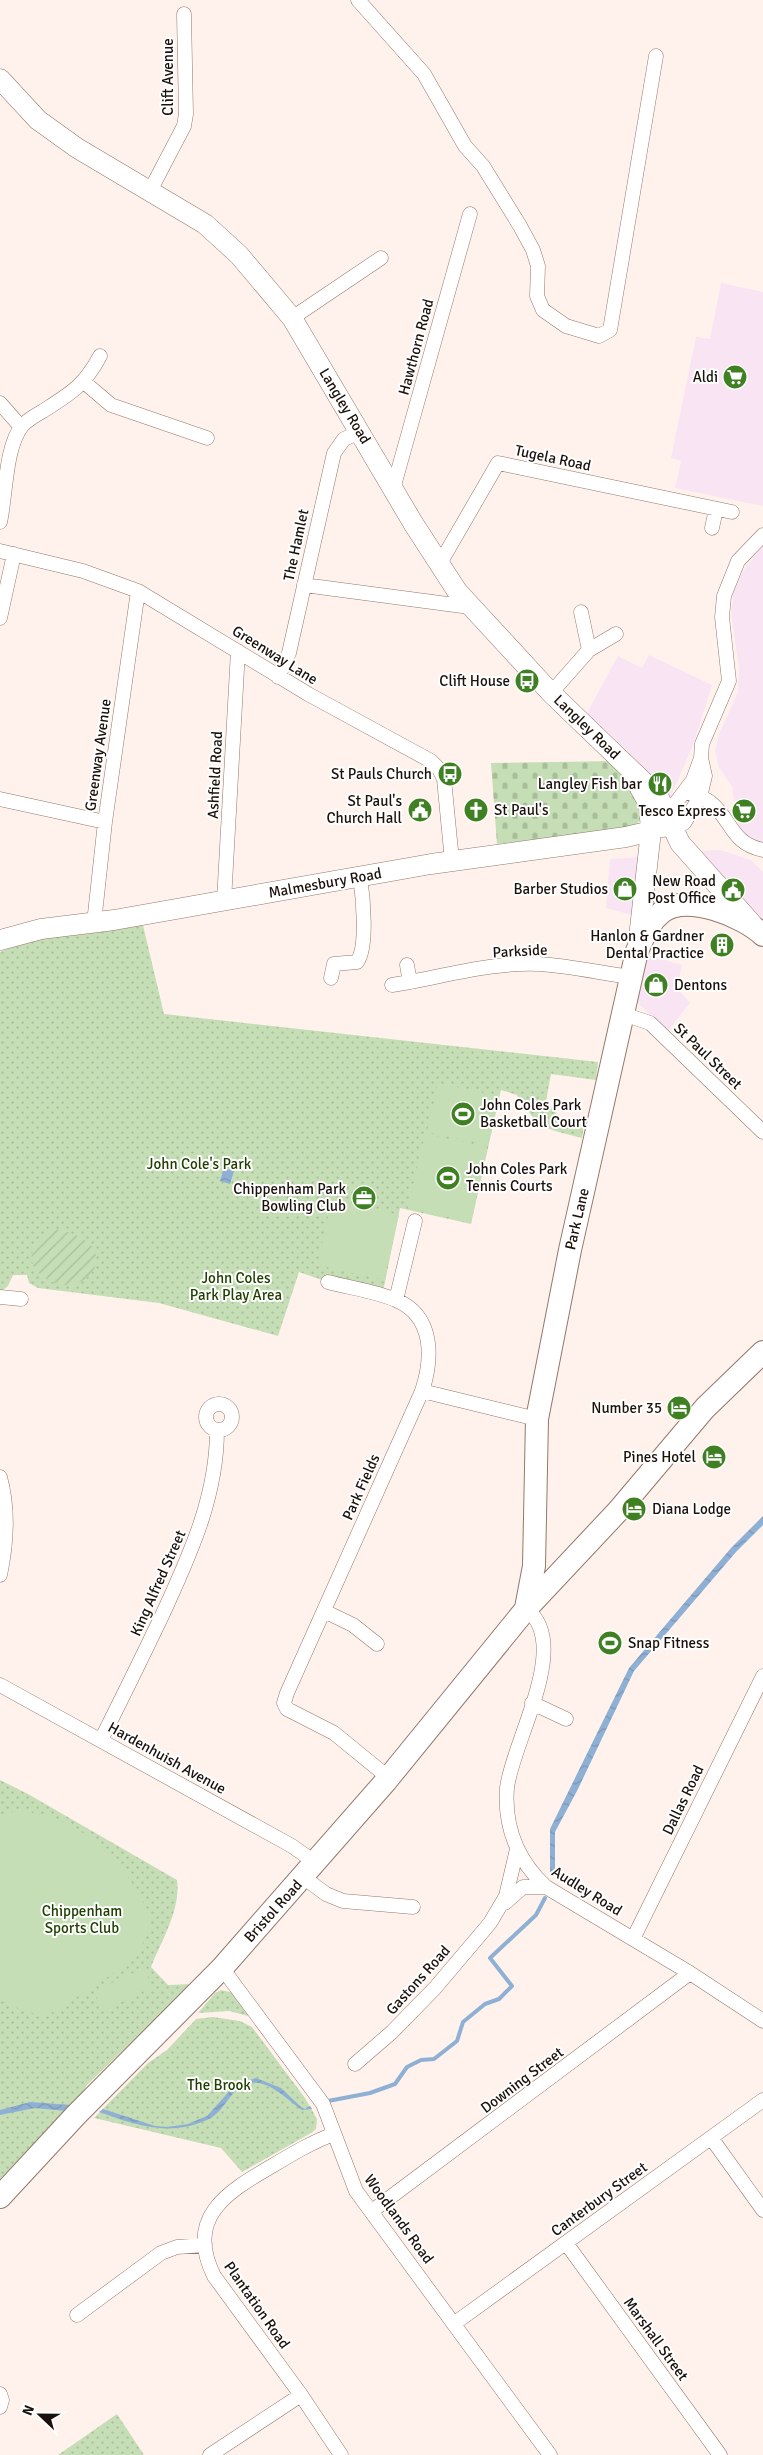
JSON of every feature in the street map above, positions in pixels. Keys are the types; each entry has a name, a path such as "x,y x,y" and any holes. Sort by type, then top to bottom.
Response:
{"main road":[{"name":"Langley Road","path":"3,89 38,120 77,148 205,224 239,255 292,318 439,565 470,607 552,693 608,746 632,773 654,792 680,843 759,931"},
{"name":"Langley Road","path":"632,773 649,804 651,831"},
{"name":"Malmesbury Road","path":"0,940 41,929 94,923 452,861 626,837 651,831"},
{"name":"Park Lane","path":"526,1609 533,1580 537,1419 570,1250 632,978 651,831"},
{"path":"637,951 652,921 663,912 677,905 711,909 732,916 759,931"},
{"name":"Bristol Road","path":"0,2197 76,2115 222,1968 310,1870 388,1778 526,1609 618,1511 705,1408 763,1352"},
{"path":"534,1549 538,1562 547,1569 557,1569 569,1564"}],"street":[{"path":"358,0 424,74 465,146 482,166 520,226 533,250 538,266 537,296 542,310 566,326 599,336 610,330 656,56"},
{"name":"Clift Avenue","path":"150,191 184,126 186,114 184,14"},
{"name":"Hawthorn Road","path":"393,489 470,214"},
{"path":"292,318 381,258"},
{"path":"0,522 5,500 10,458 21,426 84,382 100,356"},
{"path":"84,382 111,405 206,438"},
{"path":"0,403 21,426"},
{"name":"The Hamlet","path":"278,677 289,653 334,453 344,439 360,432"},
{"name":"Tugela Road","path":"439,565 498,463 732,512"},
{"path":"712,528 716,509"},
{"path":"670,822 693,780 701,758 704,738 729,681 722,617 726,586 738,561 763,534"},
{"name":"Greenway Lane","path":"0,551 100,576 138,591 278,677 435,765 444,779 452,861"},
{"path":"0,618 14,554"},
{"path":"304,584 470,607"},
{"name":"Greenway Avenue","path":"94,923 105,822 138,591"},
{"path":"581,612 589,650"},
{"path":"552,693 589,650 616,634"},
{"name":"Ashfield Road","path":"224,901 238,651"},
{"path":"651,831 670,822 684,823 700,797 705,776 701,758"},
{"path":"685,792 700,797 714,806 737,838 751,847 763,850"},
{"path":"0,799 105,822"},
{"path":"331,978 334,964 357,962 361,953 363,904 360,877"},
{"name":"Parkside","path":"392,984 528,964 557,966 632,978"},
{"path":"407,965 410,982"},
{"name":"St Paul Street","path":"623,1014 650,1023 763,1132"},
{"path":"328,1282 396,1300 415,1221"},
{"path":"0,1297 21,1299"},
{"name":"Park Fields","path":"388,1778 334,1733 290,1712 284,1706 285,1698 422,1391 430,1362 427,1337 416,1316 396,1300"},
{"path":"422,1391 537,1419"},
{"name":"King Alfred Street","path":"101,1740 149,1644 198,1533 213,1483 217,1430"},
{"path":"0,1477 6,1511 5,1544 0,1575"},
{"name":"Audley Road","path":"526,1609 537,1619 544,1643 542,1668 507,1787 509,1825 517,1849 528,1868 546,1887 762,2018"},
{"path":"324,1611 353,1625 377,1644"},
{"name":"Dallas Road","path":"633,1939 763,1676"},
{"name":"Hardenhuish Avenue","path":"0,1686 292,1846 326,1894 343,1901 413,1907"},
{"path":"532,1703 566,1719"},
{"name":"Gastons Road","path":"498,1911 510,1884 517,1849"},
{"name":"Gastons Road","path":"355,2064 392,2032 434,1988 498,1911 520,1889 531,1886 546,1887"},
{"name":"Woodlands Road","path":"222,1968 323,2104 351,2181 550,2455"},
{"name":"Downing Street","path":"372,2211 690,1973"},
{"name":"Canterbury Street","path":"455,2323 712,2139 763,2100"},
{"name":"Plantation Road","path":"334,2134 315,2140 230,2192 215,2208 210,2218 205,2245 206,2257 214,2276 301,2396 341,2455"},
{"path":"712,2139 763,2210"},
{"name":"Marshall Street","path":"566,2243 720,2455"},
{"path":"77,2315 161,2253 177,2247 205,2245"},
{"path":"0,2394 2,2400 0,2407"},
{"path":"210,2455 301,2396"}],"shaded area":[{"path":"721,283 763,292 763,506 675,488 681,461 671,458 696,337 710,339"},
{"path":"763,545 763,844 753,843 739,831 732,787 719,767 715,751 720,732 738,692 739,667 731,613 734,592 743,571"},
{"path":"649,655 712,685 693,745 669,800 628,751 587,713 618,656 642,668"},
{"path":"721,850 751,860 763,872 763,921 711,869 702,851"},
{"path":"642,857 632,915 606,908 610,859"},
{"path":"647,955 682,965 677,988 690,1003 667,1032 637,1002"}],"green space":[{"path":"614,761 639,796 642,815 638,823 628,829 497,844 491,763"},
{"name":"John Cole's Park","path":"142,921 164,1014 598,1062 596,1080 551,1074 546,1101 560,1118 584,1125 582,1138 544,1126 531,1115 517,1095 501,1090 471,1224 400,1208 383,1292 328,1282 299,1272 278,1336 159,1303 38,1288 29,1283 27,1275 13,1275 8,1286 0,1292 0,952 32,939"},
{"name":"John Coles Park Basketball Court","path":"438,1083 498,1096 488,1145 427,1132"},
{"name":"John Coles Park Tennis Courts","path":"425,1134 487,1147 471,1222 408,1208"},
{"path":"332,1199 399,1215 384,1280 317,1265"},
{"path":"54,1229 79,1236 92,1247 96,1259 93,1271 84,1280 71,1285 56,1283 35,1269 32,1259 33,1249 42,1234"},
{"name":"Chippenham Sports Club","path":"0,1780 28,1794 177,1880 176,1902 173,1913 151,1967 168,1985 192,1984 87,2085 81,2095 0,2179"},
{"path":"15,1811 35,1813 53,1818 88,1836 103,1848 129,1878 145,1906 149,1918 146,1938 130,1959 95,1986 58,2010 47,2014 29,2012 0,2000 0,1817"},
{"path":"144,1968 152,1987 103,2011 94,1991"},
{"path":"221,1990 234,1993 252,2017 229,2011 198,2013 215,1993"},
{"name":"The Brook","path":"213,2017 240,2021 252,2027 305,2098 317,2119 316,2129 311,2133 242,2172 221,2148 94,2118 148,2063 167,2050 196,2019"},
{"path":"117,2414 144,2455 58,2455"}],"water":[{"path":"224,1168 234,1171 230,1184 220,1181"},
{"path":"763,1516 763,1525 736,1552 634,1671 578,1789 555,1832 555,1875 550,1873 550,1829 629,1668 731,1548"},
{"path":"256,2078 281,2088 301,2107 305,2109 310,2106 312,2109 302,2110 268,2086 249,2083 240,2087 211,2118 179,2128 139,2125 99,2112 103,2109 155,2126 167,2127 188,2124 207,2116 235,2085"},
{"path":"30,2102 70,2105 66,2111 35,2108 0,2115 0,2110"}],"waterway":[{"path":"328,2101 370,2093 395,2084 407,2067 421,2060 434,2059 457,2041 463,2022 485,2004 499,1999 512,1986 490,1958 536,1915 545,1898"}],"place":[{"name":"Aldi","path":"735,377"},
{"name":"Clift House","path":"527,681"},
{"name":"St Pauls Church","path":"450,774"},
{"name":"Langley Fish bar","path":"660,784"},
{"name":"St Paul's Church Hall","path":"420,810"},
{"name":"St Paul's","path":"476,810"},
{"name":"Tesco Express","path":"744,811"},
{"name":"Barber Studios","path":"625,889"},
{"name":"New Road Post Office","path":"733,890"},
{"name":"Hanlon & Gardner Dental Practice","path":"722,945"},
{"name":"Dentons","path":"656,985"},
{"name":"John Coles Park Basketball Court","path":"463,1114"},
{"name":"John Coles Park Tennis Courts","path":"448,1178"},
{"name":"Chippenham Park Bowling Club","path":"364,1198"},
{"name":"Number 35","path":"679,1408"},
{"name":"Pines Hotel","path":"714,1457"},
{"name":"Diana Lodge","path":"634,1509"},
{"name":"Snap Fitness","path":"610,1643"}],"park label":[{"name":"John Coles Park Play Area","path":"236,1286"}]}
